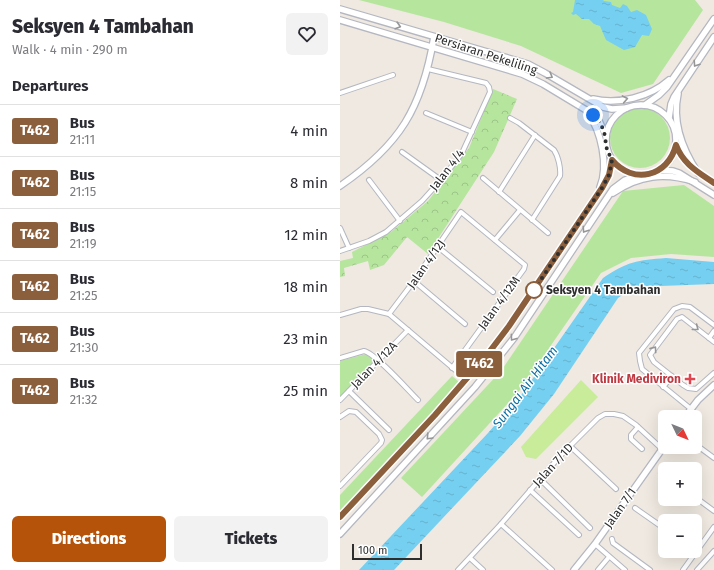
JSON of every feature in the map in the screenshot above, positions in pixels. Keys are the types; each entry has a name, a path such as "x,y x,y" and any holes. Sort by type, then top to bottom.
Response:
{"main road":[{"name":"Persiaran Pekeliling","path":"340,10 528,64 606,108 627,108"},
{"path":"645,105 662,92 714,19"},
{"name":"Persiaran Pekeliling","path":"340,20 522,74 542,84 596,117 606,136"},
{"path":"340,186 369,165 393,141 404,126 424,82 434,37"},
{"path":"669,118 671,104 678,91 714,37"},
{"path":"587,97 607,101 621,100 642,95 656,90 676,74"},
{"path":"678,91 676,112 678,133 685,151 698,173"},
{"path":"640,175 621,169 612,160 607,150 606,136 608,128 619,113 636,105 645,105 656,108 669,118 675,131 676,145 683,160 698,173 714,183"},
{"path":"585,109 597,130 604,162 603,176 593,201"},
{"path":"340,534 475,387 514,338 613,189 621,182 640,175 649,174 666,165 671,158 676,145"},
{"path":"342,515 467,380 509,326 593,201 609,175 612,160"},
{"path":"658,170 677,172 714,195"},
{"path":"607,198 621,187 653,177 672,176 694,182"},
{"path":"691,409 714,385"},
{"name":"Jalan 7/1","path":"574,570 595,544 659,454"}],"street":[{"name":"Jalan 4/4","path":"340,251 369,241 386,232 400,221 422,201 462,153 490,92 488,84 428,69"},
{"path":"340,93 393,74"},
{"path":"426,113 472,132"},
{"path":"510,118 520,123 556,152 561,173 532,220"},
{"path":"499,192 535,135"},
{"path":"402,152 441,180"},
{"path":"482,178 548,233"},
{"path":"369,180 400,221"},
{"path":"495,240 520,210"},
{"name":"Jalan 4/12M","path":"452,368 524,269 524,265 461,212"},
{"name":"Jalan 4/12J","path":"389,314 438,247 461,212"},
{"path":"340,228 349,248"},
{"path":"438,247 493,292"},
{"path":"414,281 465,324"},
{"path":"691,409 642,369 639,353 674,309 682,306 690,307 714,325"},
{"path":"340,315 361,309 368,309 389,314 467,380"},
{"path":"714,342 682,317 677,319 650,355 654,362 683,385 692,389 696,389 714,373"},
{"name":"Jalan 4/12A","path":"340,400 408,330"},
{"path":"708,338 714,331"},
{"path":"340,358 365,351 378,361 418,400"},
{"path":"663,386 672,376"},
{"path":"349,391 389,430"},
{"path":"340,418 349,411 356,412 379,434 382,440 381,443 340,486"},
{"name":"Jalan 7/1D","path":"458,570 570,446 592,423 606,414 623,416 658,442"},
{"path":"638,427 631,435 631,439 642,449"},
{"path":"570,446 616,489"},
{"path":"702,449 714,458"},
{"path":"540,479 590,528"},
{"path":"530,490 579,535"},
{"path":"702,502 714,511"},
{"path":"635,508 658,524"},
{"path":"501,524 552,570"},
{"path":"702,543 714,527"},
{"path":"612,538 613,543 650,570"},
{"path":"595,544 625,570"},
{"path":"697,570 714,551"},
{"path":"598,570 609,557"},
{"path":"470,558 483,570"},
{"path":"683,570 691,558"}],"green space":[{"path":"359,0 695,0 703,10 653,84 621,93 521,46 444,22"},
{"path":"493,89 517,99 494,152 428,254 407,237 384,265 370,270 368,261 344,268 345,276 340,277 340,261 353,258 352,252 391,232 428,201 469,148"},
{"path":"634,108 646,108 662,116 668,126 670,138 668,150 662,160 646,168 634,168 618,160 610,144 610,132 618,116"},
{"path":"684,185 714,206 714,257 671,254 631,258 601,273 520,390 422,497 401,478 501,371 623,191"},
{"path":"366,354 375,361 340,397 340,361"},
{"path":"452,376 459,382 451,393 340,511 340,495"},
{"path":"581,380 598,397 536,459 526,457 521,447"}],"water":[{"path":"575,0 603,0 611,2 612,5 620,8 623,4 627,6 631,12 637,10 646,15 652,29 649,36 642,35 635,47 624,50 606,40 600,26 594,24 589,19 582,19 576,14 573,15 571,13 573,12"},
{"path":"666,258 714,262 714,284 634,287 618,298 554,394 520,436 394,570 359,570 488,433 522,394 603,278 626,265"}],"bus line":[{"name":"T462","path":"340,517 467,380 487,355 509,326 602,188 609,175 612,160 621,169 633,174 644,175 654,173 666,165 671,158 676,145 683,160 698,173 714,183"}],"place":[{"name":"Seksyen 4 Tambahan","path":"534,290"},
{"name":"Klinik Mediviron","path":"690,379"}],"route":[{"path":"534,290 602,188 609,175 612,160 607,150 606,136 601,125 593,115"}],"water label":[{"name":"Sungai Air Hitam","path":"525,387"}]}
